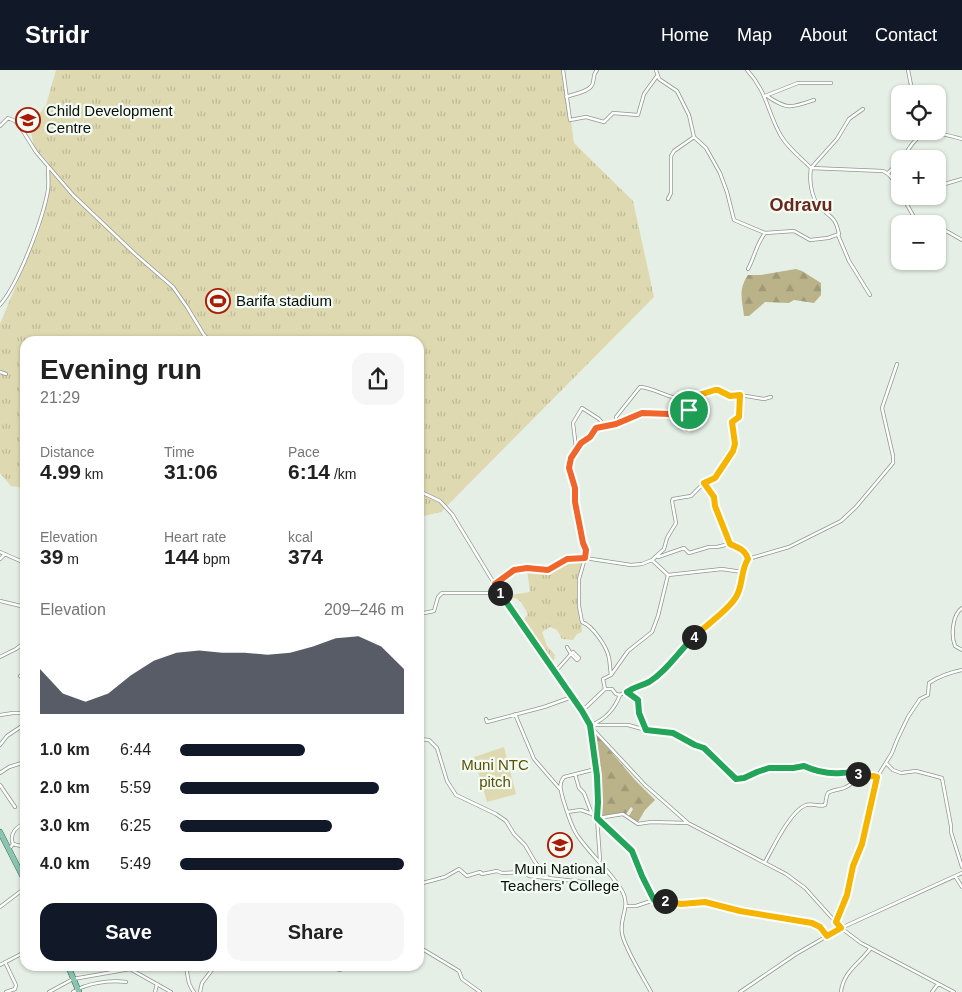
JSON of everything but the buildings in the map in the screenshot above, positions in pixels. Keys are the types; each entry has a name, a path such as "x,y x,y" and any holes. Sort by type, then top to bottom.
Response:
{"main road":[{"path":"0,832 20,872"},
{"path":"70,971 76,991"}],"street":[{"path":"563,70 570,120 586,117 604,122 615,112 637,115 646,90 657,76"},
{"path":"566,97 592,86 593,75 597,70"},
{"path":"656,70 659,79 677,91 689,115 694,137 706,148 720,174 734,220 765,233 794,231 810,240 838,235"},
{"path":"747,70 766,96 782,138 811,168 873,170 888,173 891,177"},
{"path":"908,70 911,85"},
{"path":"766,96 795,83 831,83"},
{"path":"766,96 784,106 798,105 814,100"},
{"path":"863,109 846,122 837,139 811,168 810,179 815,201 818,206 834,219 838,235 850,261 870,295"},
{"path":"0,126 8,118 15,120 33,148 73,195 173,287 188,307 205,336"},
{"path":"946,136 962,139"},
{"path":"668,199 671,193 671,156 674,151 694,137"},
{"path":"909,150 916,140"},
{"path":"0,305 15,282 39,221 48,192 48,165"},
{"path":"888,173 891,170"},
{"path":"946,184 962,179"},
{"path":"946,231 962,240"},
{"path":"748,270 757,244 765,233"},
{"path":"748,559 789,547 840,521 856,507 890,468 893,463 893,456 882,408 897,364"},
{"path":"0,372 6,374"},
{"path":"616,424 616,417 640,387 686,399 715,390 730,396 740,395 764,399 771,397"},
{"path":"495,584 514,570 527,568 548,570 567,559 585,558 631,565 652,560 656,557 664,549 667,538 676,523 672,501 675,498 694,494 704,483 715,478 734,448 732,422 739,417 740,395"},
{"path":"611,675 609,656 595,632 588,624 582,622 580,616 579,579 586,550 583,543 575,502 574,486 569,468 571,458 576,448 590,437 596,428 616,424 636,414 645,412 672,415 688,427 689,412 686,399"},
{"path":"576,448 573,423 582,408 599,419 605,426"},
{"path":"704,483 714,497 715,506 730,544"},
{"path":"424,493 440,501 450,512 500,593 590,725 645,785 688,822 765,862 799,883 841,928 870,949 954,992"},
{"path":"590,725 600,722 610,712 620,695 633,687 648,682 666,668 710,621 725,610 738,593 742,572 748,559 747,555 740,548 730,544 708,547 689,553 684,548 656,557"},
{"path":"0,552 20,561"},
{"path":"0,559 5,554"},
{"path":"652,560 668,575 722,569 742,572"},
{"path":"605,689 603,679 611,675 628,651 652,632 663,599 668,575"},
{"path":"424,613 434,611 438,597 442,593 500,593"},
{"path":"0,601 20,606"},
{"path":"962,608 956,613 952,634 953,643 962,650"},
{"path":"0,656 20,646"},
{"path":"555,672 571,654 577,660 579,658 573,652 571,654 567,647"},
{"path":"836,922 847,895 853,866 862,844 877,777 893,752 908,717 920,699 928,695 928,683 949,673 962,670"},
{"path":"582,711 605,689 612,688 616,694 620,695"},
{"path":"627,692 638,700 639,713 646,730"},
{"path":"486,720 487,722 544,707 572,697"},
{"path":"0,714 13,712 19,714"},
{"path":"515,714 534,759 561,790"},
{"path":"590,725 628,725 646,730 673,733 704,748 736,779 744,778 769,768 804,766 828,772 851,772 861,777"},
{"path":"590,725 599,786 597,818 600,861"},
{"path":"0,745 7,736 20,727"},
{"path":"424,740 429,740 437,748 447,781 456,795 496,814 506,821 548,878"},
{"path":"886,763 893,770 901,773 916,771 942,778 951,832 962,868"},
{"path":"0,773 9,767 20,764"},
{"path":"596,769 564,777 561,781 561,790 567,812 577,834 600,861 625,897 627,906 622,921 622,937 651,992"},
{"path":"575,774 579,788 584,793 592,814"},
{"path":"765,862 786,826 798,811 809,804 825,805 827,794 844,788 861,777 877,777"},
{"path":"0,785 15,807"},
{"path":"567,812 581,810 592,814 632,851 654,900"},
{"path":"597,818 623,814 638,824 688,822"},
{"path":"13,844 14,830 20,826"},
{"path":"13,844 20,846"},
{"path":"8,849 13,844"},
{"path":"424,883 446,877 459,869 467,876 480,872 482,874 497,871 502,873 524,872 529,876 619,886"},
{"path":"740,992 796,954 841,928 962,873"},
{"path":"955,876 962,887"},
{"path":"0,906 20,892"},
{"path":"627,906 636,906 654,900 681,904 705,902 740,911 812,923 820,927 827,936"},
{"path":"840,992 847,972 864,958 870,949"},
{"path":"424,950 459,972 462,980 480,992"},
{"path":"0,965 20,954"},
{"path":"5,962 16,985 15,989 6,992"},
{"path":"49,992 73,978 117,971"},
{"path":"134,971 171,992"},
{"path":"187,971 188,982 194,992"},
{"path":"200,992 202,983 211,971"},
{"path":"76,991 105,983 126,982"},
{"path":"155,992 157,984"},
{"path":"932,992 938,984"}],"green space":[{"path":"56,70 564,70 574,143 633,201 654,297 441,512 424,516 424,336 20,336 20,487 11,486 0,473 0,324 40,228 49,193 50,171 48,162 34,147 30,127 46,105"},
{"path":"796,269 821,283 821,295 814,303 794,300 789,303 765,302 749,316 744,316 742,290 748,275 761,275"},
{"name":"Barifa stadium","path":"225,283 231,315 211,319 206,287"},
{"path":"584,560 579,587 582,632 577,634 573,640 562,639 557,630 550,627 542,632 547,646 555,655 554,660 549,663 522,622 528,614 521,602 516,598 505,599 502,596 530,592 527,570 546,572 563,563"},
{"path":"590,727 635,780 655,800 645,810 638,822 629,816 633,809 631,807 626,814 598,818 599,784"},
{"name":"Muni NTC pitch","path":"504,747 516,794 487,802 474,757"}],"place":[{"name":"Child Development Centre","path":"28,120"},
{"name":"Barifa stadium","path":"218,301"},
{"name":"Muni National Teachers' College","path":"560,845"}],"district":[{"name":"Odravu","path":"801,205"}],"route":[{"path":"715,390 730,396 740,395 739,417 732,422 735,442 733,451 715,478 704,483 714,497 715,506 730,544 740,548 747,555 748,559 742,572 738,593 725,610 710,621 666,668 648,682 633,687 627,692 638,700 639,713 646,730 673,733 704,748 736,779 740,780 769,768 783,769 800,766 828,772 858,773 861,777 877,777 862,844 853,866 847,895 836,922 841,928 827,936 818,925 812,923 740,911 705,902 681,904 654,900 632,851 610,828 597,818 599,786 590,725 495,584 514,570 527,568 548,570 567,559 577,560 585,558 586,550 575,502 575,488 569,471 569,462 576,448 590,437 596,428 616,424 636,414 645,412 670,414 687,428 689,410 686,399 715,390"}]}
